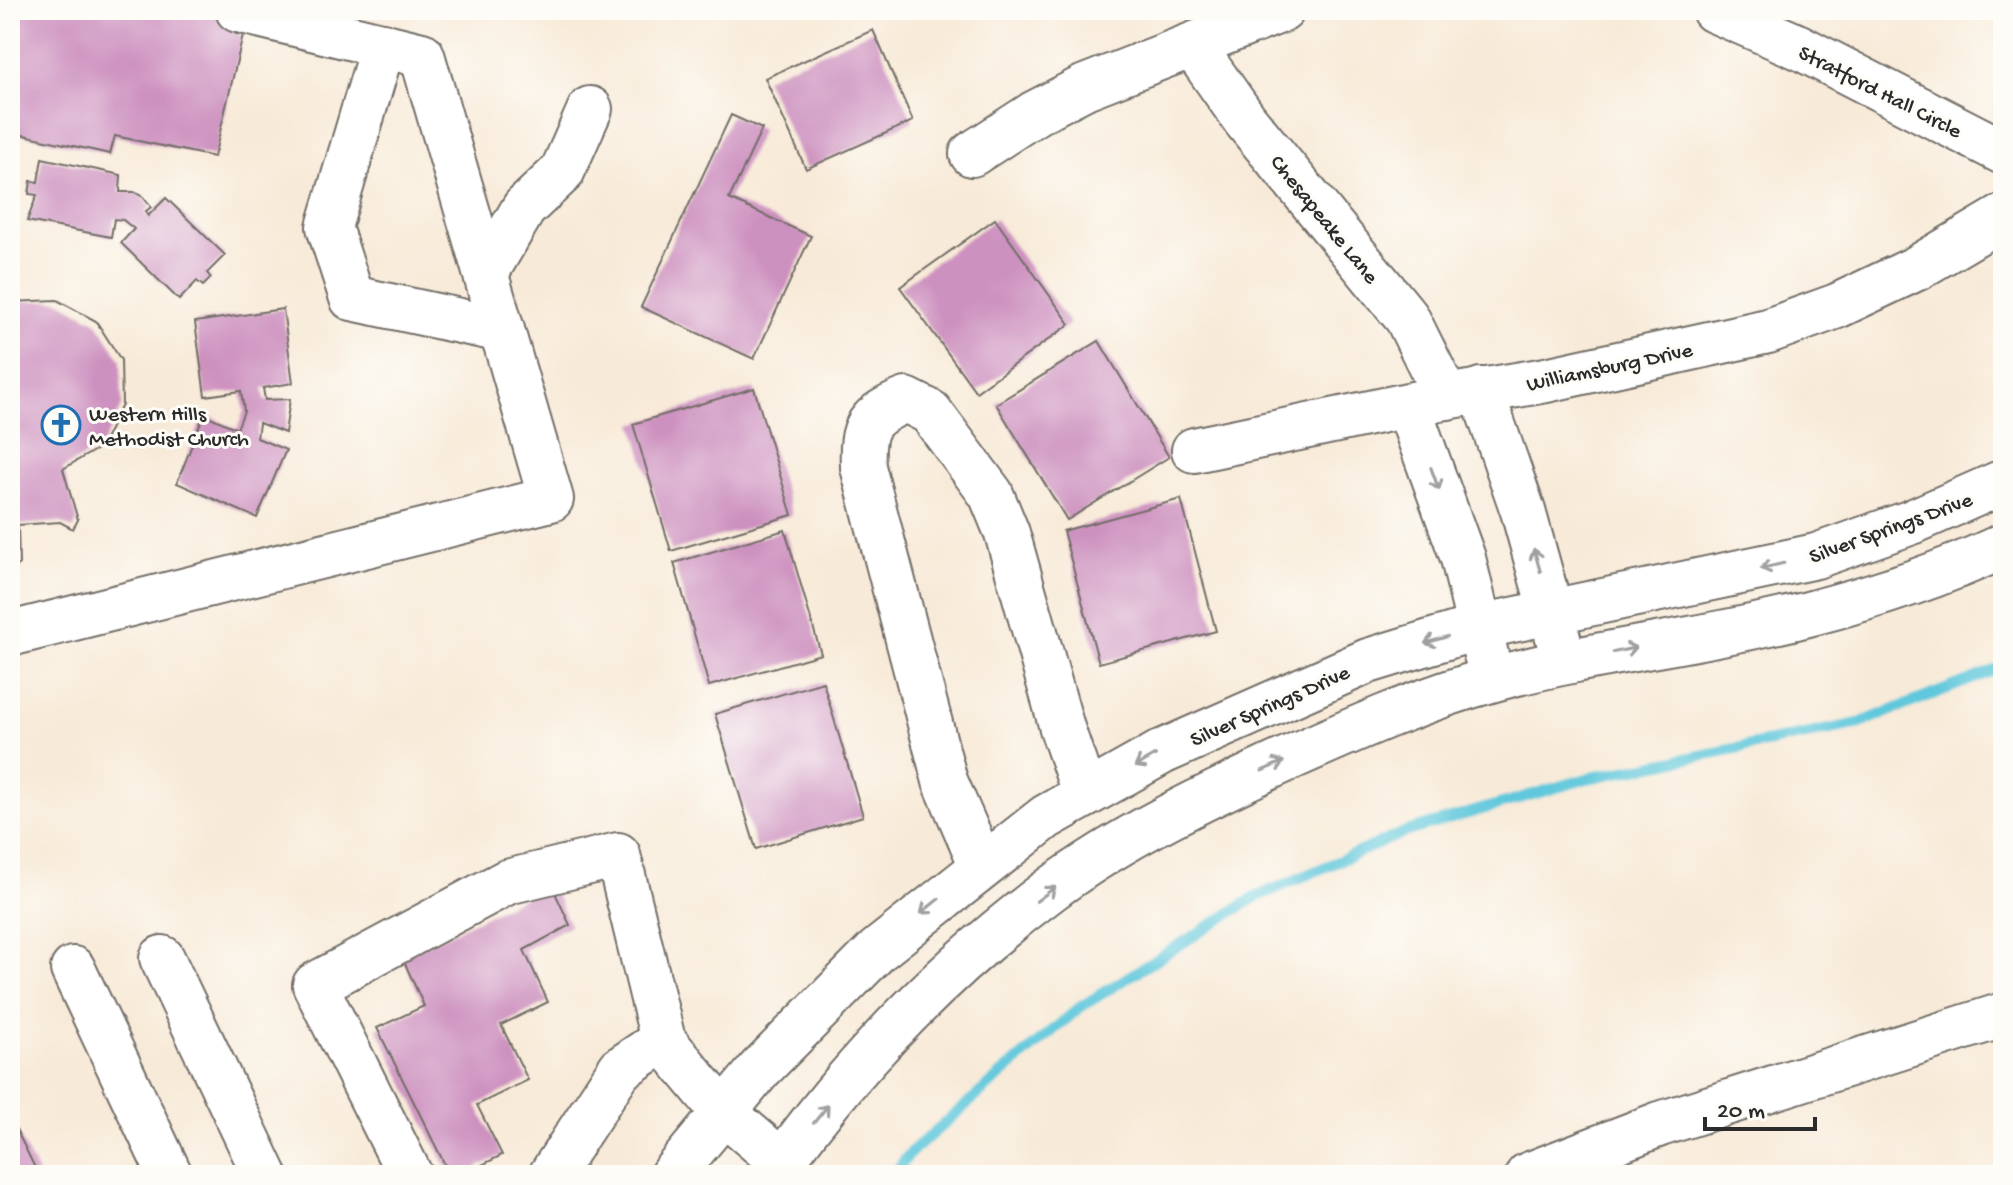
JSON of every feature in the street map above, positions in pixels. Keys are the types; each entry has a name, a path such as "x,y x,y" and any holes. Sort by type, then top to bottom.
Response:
{"street":[{"path":"10,634 551,499 422,55 238,10"},
{"path":"972,154 1035,113 1085,87 1282,10"},
{"name":"Stratford Hall Circle","path":"1714,10 1799,47 2003,152"},
{"path":"383,45 329,227 352,298 502,330"},
{"name":"Chesapeake Lane","path":"1193,46 1245,120 1407,318 1552,611 1564,663"},
{"path":"486,273 524,208 562,172 590,109"},
{"name":"Williamsburg Drive","path":"1194,450 1546,380 1768,331 1837,306 1917,268 2003,217"},
{"name":"Chesapeake Lane","path":"1445,398 1463,558 1493,680"},
{"path":"999,931 973,872 945,781 863,467 861,436 877,412 906,400 930,412 991,494 1007,533 1062,728 1085,795"},
{"name":"Silver Springs Drive","path":"672,1175 722,1111 868,959 973,872 1046,817 1162,752 1368,661 1479,627 1816,556 1912,522 2003,482"},
{"path":"410,1175 315,985 507,882 618,855 663,1040 722,1111 778,1168 895,1026 999,931 1053,888 1120,845 1239,782 1366,724 1493,680 1806,615 1968,562 2003,546"},
{"path":"162,958 265,1175"},
{"path":"73,969 170,1175"},
{"path":"1528,1175 1660,1124 2003,1015"},
{"path":"551,1175 620,1069 663,1040"}],"building":[{"path":"10,10 191,10 240,19 236,34 243,35 214,157 115,136 110,154 10,132"},
{"path":"873,30 913,121 806,169 765,78"},
{"path":"731,115 762,129 729,199 811,236 754,359 641,307"},
{"path":"42,158 121,175 120,192 134,192 143,197 151,207 145,212 148,216 166,198 225,255 207,273 211,278 203,286 197,281 179,300 121,243 134,229 123,220 114,219 111,237 27,221 37,195 29,194 31,181 38,182"},
{"path":"995,219 1070,324 976,392 900,287"},
{"name":"Western Hills Methodist Church","path":"57,300 96,321 121,360 122,405 102,446 63,469 78,520 73,529 60,522 18,525 19,564 10,574 10,302"},
{"path":"283,309 293,383 263,388 265,400 290,399 285,433 259,423 257,438 286,450 257,518 177,483 204,414 237,429 244,411 241,391 205,396 195,322"},
{"path":"1099,341 1169,457 1067,520 996,404"},
{"path":"754,388 792,515 671,551 633,424"},
{"path":"1181,499 1216,631 1099,663 1063,531"},
{"path":"785,530 821,654 709,686 674,563"},
{"path":"823,682 863,816 756,849 715,714"},
{"path":"551,884 570,925 524,950 548,1002 501,1025 528,1080 477,1105 502,1155 462,1175 450,1175 377,1028 424,1006 402,957"},
{"path":"10,1117 38,1174 10,1175"}],"waterway":[{"path":"893,1175 911,1152 1079,1008 1254,898 1405,832 1589,778 1857,724 2003,667"}],"place":[{"name":"Western Hills Methodist Church","path":"61,425"}]}
